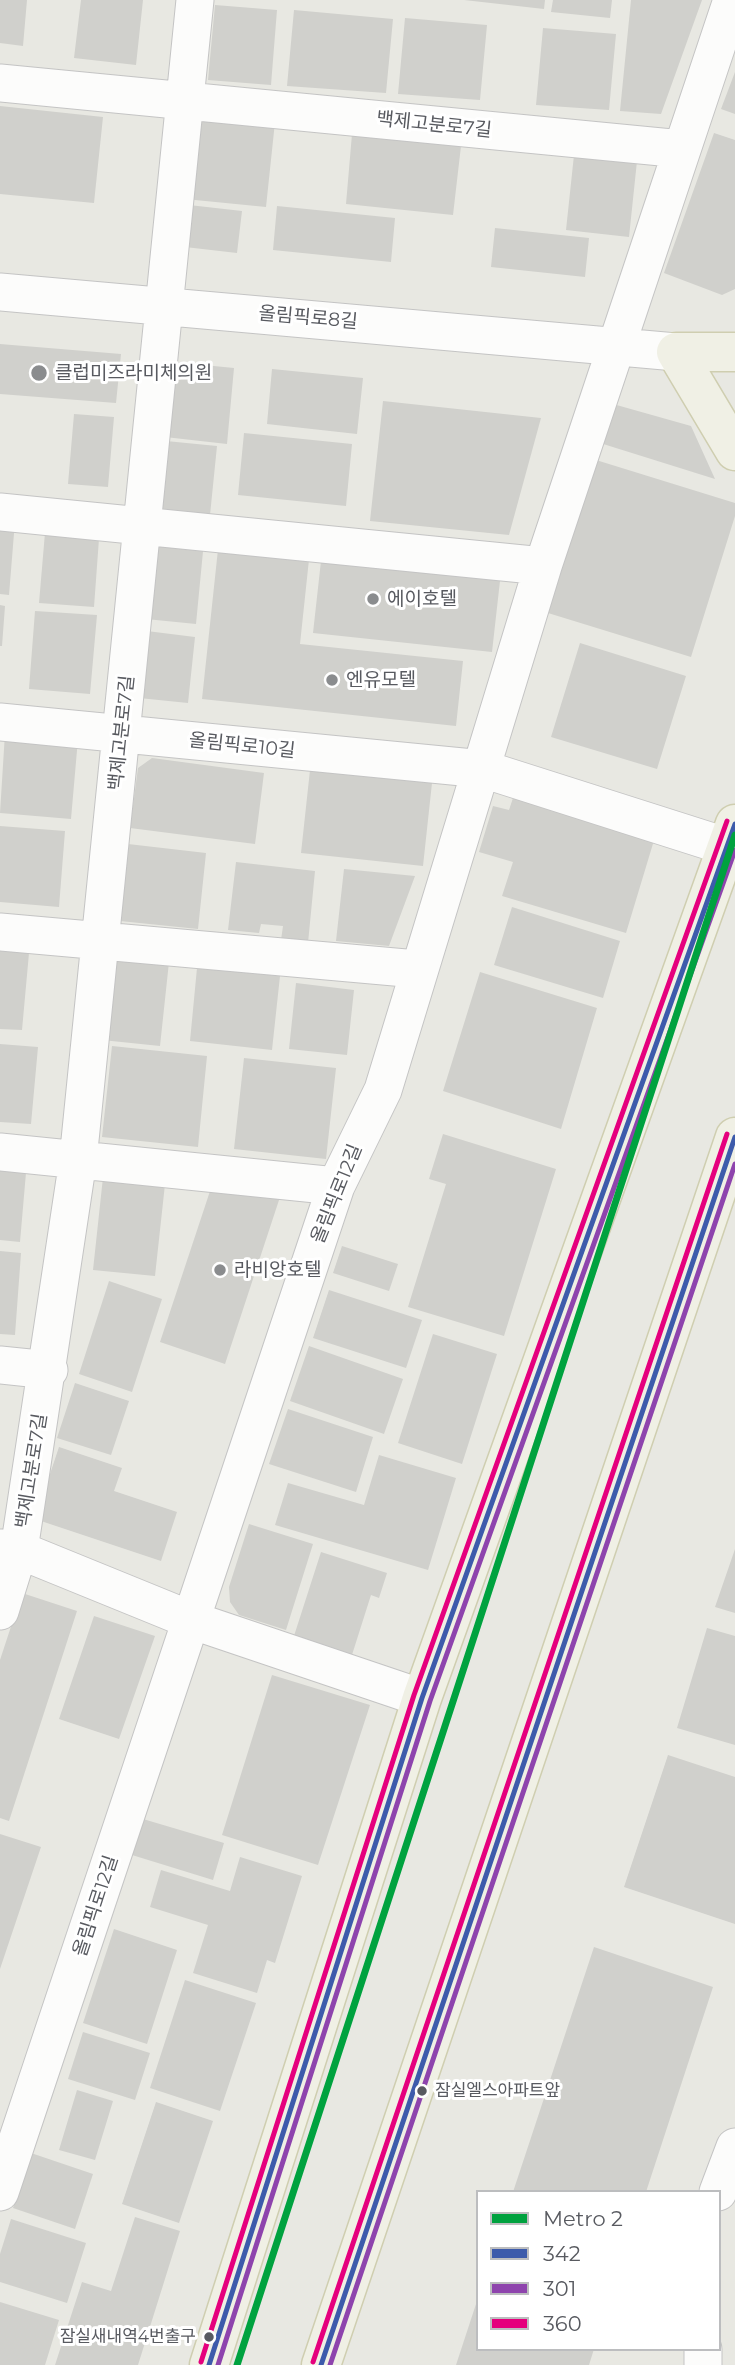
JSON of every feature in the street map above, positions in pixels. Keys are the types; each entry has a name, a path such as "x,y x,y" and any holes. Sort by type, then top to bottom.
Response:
{"main road":[{"path":"676,352 735,352"},
{"path":"676,352 735,451"},
{"path":"209,2365 422,1698 732,836"},
{"path":"321,2365 735,1137"}],"street":[{"name":"백제고분로7길","path":"0,1611 10,1549 49,1370 78,1160 195,0"},
{"path":"483,769 542,566 732,0"},
{"name":"백제고분로7길","path":"0,83 38,98 185,101 682,149"},
{"name":"올림픽로8길","path":"0,292 676,352"},
{"path":"0,512 542,566"},
{"name":"올림픽로10길","path":"0,722 483,769 732,836"},
{"name":"올림픽로12길","path":"0,2192 336,1186 383,1090 417,969 483,769"},
{"path":"0,932 417,969"},
{"path":"0,1152 336,1186"},
{"path":"0,1365 49,1370"},
{"path":"10,1549 191,1620 422,1698"},
{"path":"719,2190 735,2147"}],"building":[{"path":"0,0 27,0 23,46 0,43"},
{"path":"81,0 143,0 136,65 74,58"},
{"path":"464,0 545,0 544,9"},
{"path":"553,0 612,0 610,18 551,12"},
{"path":"631,0 702,0 661,114 620,111"},
{"path":"215,5 277,10 271,85 208,80"},
{"path":"294,10 393,19 386,93 287,86"},
{"path":"405,18 487,25 480,100 398,94"},
{"path":"543,28 616,34 609,110 536,105"},
{"path":"735,72 735,114 721,109"},
{"path":"0,106 103,117 94,203 0,194"},
{"path":"194,113 275,122 266,207 185,199"},
{"path":"714,133 735,140 735,289 722,295 664,273"},
{"path":"352,134 461,146 453,215 346,204"},
{"path":"574,155 637,161 629,237 566,230"},
{"path":"189,205 242,211 237,253 185,247"},
{"path":"277,206 395,218 391,262 273,250"},
{"path":"495,228 589,238 585,277 491,267"},
{"path":"0,344 121,354 116,403 0,394"},
{"path":"173,362 234,368 227,444 165,437"},
{"path":"272,369 363,378 357,434 267,424"},
{"path":"383,401 541,418 509,535 370,521"},
{"path":"613,404 691,426 715,479 600,443"},
{"path":"74,414 114,417 108,487 68,484"},
{"path":"244,433 352,444 346,506 238,495"},
{"path":"166,441 217,446 210,515 159,509"},
{"path":"596,460 735,503 735,516 691,657 548,613"},
{"path":"0,520 15,521 9,595 0,594"},
{"path":"46,521 100,525 94,607 39,603"},
{"path":"155,536 204,541 196,624 146,619"},
{"name":"엔유모텔","path":"219,540 310,550 300,644 463,661 456,726 202,699"},
{"name":"에이호텔","path":"322,552 501,572 492,652 313,633"},
{"path":"0,605 5,606 2,646 0,646"},
{"path":"35,611 97,615 90,694 29,689"},
{"path":"147,631 195,637 188,703 139,698"},
{"path":"580,643 686,676 657,769 551,737"},
{"path":"5,733 78,739 71,819 0,813"},
{"path":"152,758 264,773 255,844 130,828 138,768"},
{"path":"310,770 432,783 423,866 301,853"},
{"path":"514,795 655,837 626,933 502,896 513,862 479,852 493,806 509,810"},
{"path":"0,826 65,831 59,907 0,902"},
{"path":"128,844 206,853 198,929 120,921"},
{"path":"236,862 315,871 308,943 281,940 283,926 261,924 259,933 228,930"},
{"path":"344,869 415,876 389,946 336,941"},
{"path":"512,907 620,941 603,998 494,965"},
{"path":"0,951 29,953 22,1030 0,1029"},
{"path":"111,956 169,962 160,1046 102,1040"},
{"path":"197,968 280,976 272,1050 190,1041"},
{"path":"480,972 597,1008 561,1129 443,1091"},
{"path":"296,983 354,990 347,1055 289,1049"},
{"path":"0,1044 38,1047 31,1124 0,1122"},
{"path":"112,1046 207,1056 198,1147 102,1137"},
{"path":"244,1058 336,1068 326,1159 234,1149"},
{"path":"443,1134 556,1169 504,1336 408,1307 446,1184 429,1179"},
{"path":"0,1159 27,1161 20,1242 0,1240"},
{"path":"104,1168 166,1175 155,1276 93,1270"},
{"name":"라비앙호텔","path":"215,1176 280,1197 225,1364 160,1342"},
{"path":"342,1246 398,1264 389,1291 333,1273"},
{"path":"0,1251 21,1253 15,1335 0,1334"},
{"path":"109,1281 162,1299 132,1392 79,1374"},
{"path":"329,1290 422,1320 406,1368 313,1338"},
{"path":"433,1334 497,1354 462,1464 398,1443"},
{"path":"309,1346 403,1379 384,1434 290,1401"},
{"path":"75,1383 129,1401 111,1455 57,1438"},
{"path":"288,1409 373,1437 356,1492 269,1464"},
{"path":"59,1447 122,1468 114,1491 177,1512 161,1561 35,1519"},
{"path":"379,1455 456,1478 428,1570 275,1525 288,1483 364,1505"},
{"path":"249,1524 313,1544 286,1630 239,1615 230,1602 229,1587"},
{"path":"735,1549 735,1613 715,1607"},
{"path":"321,1552 387,1573 379,1598 371,1595 351,1658 293,1639"},
{"path":"22,1593 77,1611 9,1821 0,1818 0,1660"},
{"path":"94,1616 155,1636 119,1739 59,1719"},
{"path":"707,1628 735,1636 735,1745 677,1728"},
{"path":"272,1675 370,1705 318,1865 222,1835"},
{"path":"668,1755 735,1777 735,1924 624,1887"},
{"path":"143,1819 224,1843 213,1880 132,1855"},
{"path":"0,1834 41,1847 0,1969"},
{"path":"240,1857 302,1876 275,1963 267,1960 257,1993 193,1973 208,1925 150,1907 161,1870 230,1891"},
{"path":"114,1929 177,1950 147,2044 83,2023"},
{"path":"594,1947 713,1987 647,2190 514,2190"},
{"path":"185,1980 256,2003 220,2111 150,2088"},
{"path":"83,2032 150,2053 135,2100 68,2079"},
{"path":"77,2090 113,2101 95,2160 59,2150"},
{"path":"156,2102 213,2121 179,2223 122,2204"},
{"path":"31,2153 93,2174 75,2229 13,2208"},
{"path":"135,2217 180,2231 138,2365 55,2365 82,2282 111,2291"},
{"path":"11,2219 86,2243 67,2303 0,2282 0,2254"},
{"path":"0,2302 59,2320 45,2365 0,2365"},
{"path":"476,2304 476,2351 593,2351 589,2365 456,2365"}],"metro line":[{"name":"2","path":"237,2365 735,835"}],"transit line":[{"name":"360","path":"201,2362 414,1695 727,821"},
{"name":"342","path":"209,2365 422,1698 735,824"},
{"name":"301","path":"218,2365 430,1701 735,850"},
{"name":"360","path":"313,2362 727,1134"},
{"name":"342","path":"321,2365 735,1137"},
{"name":"301","path":"330,2365 735,1164"}],"place":[{"name":"클럽미즈라미체의원","path":"39,373"},
{"name":"에이호텔","path":"373,599"},
{"name":"엔유모텔","path":"332,680"},
{"name":"라비앙호텔","path":"220,1270"},
{"name":"잠실엘스아파트앞","path":"422,2091"},
{"name":"잠실새내역4번출구","path":"209,2337"}]}
